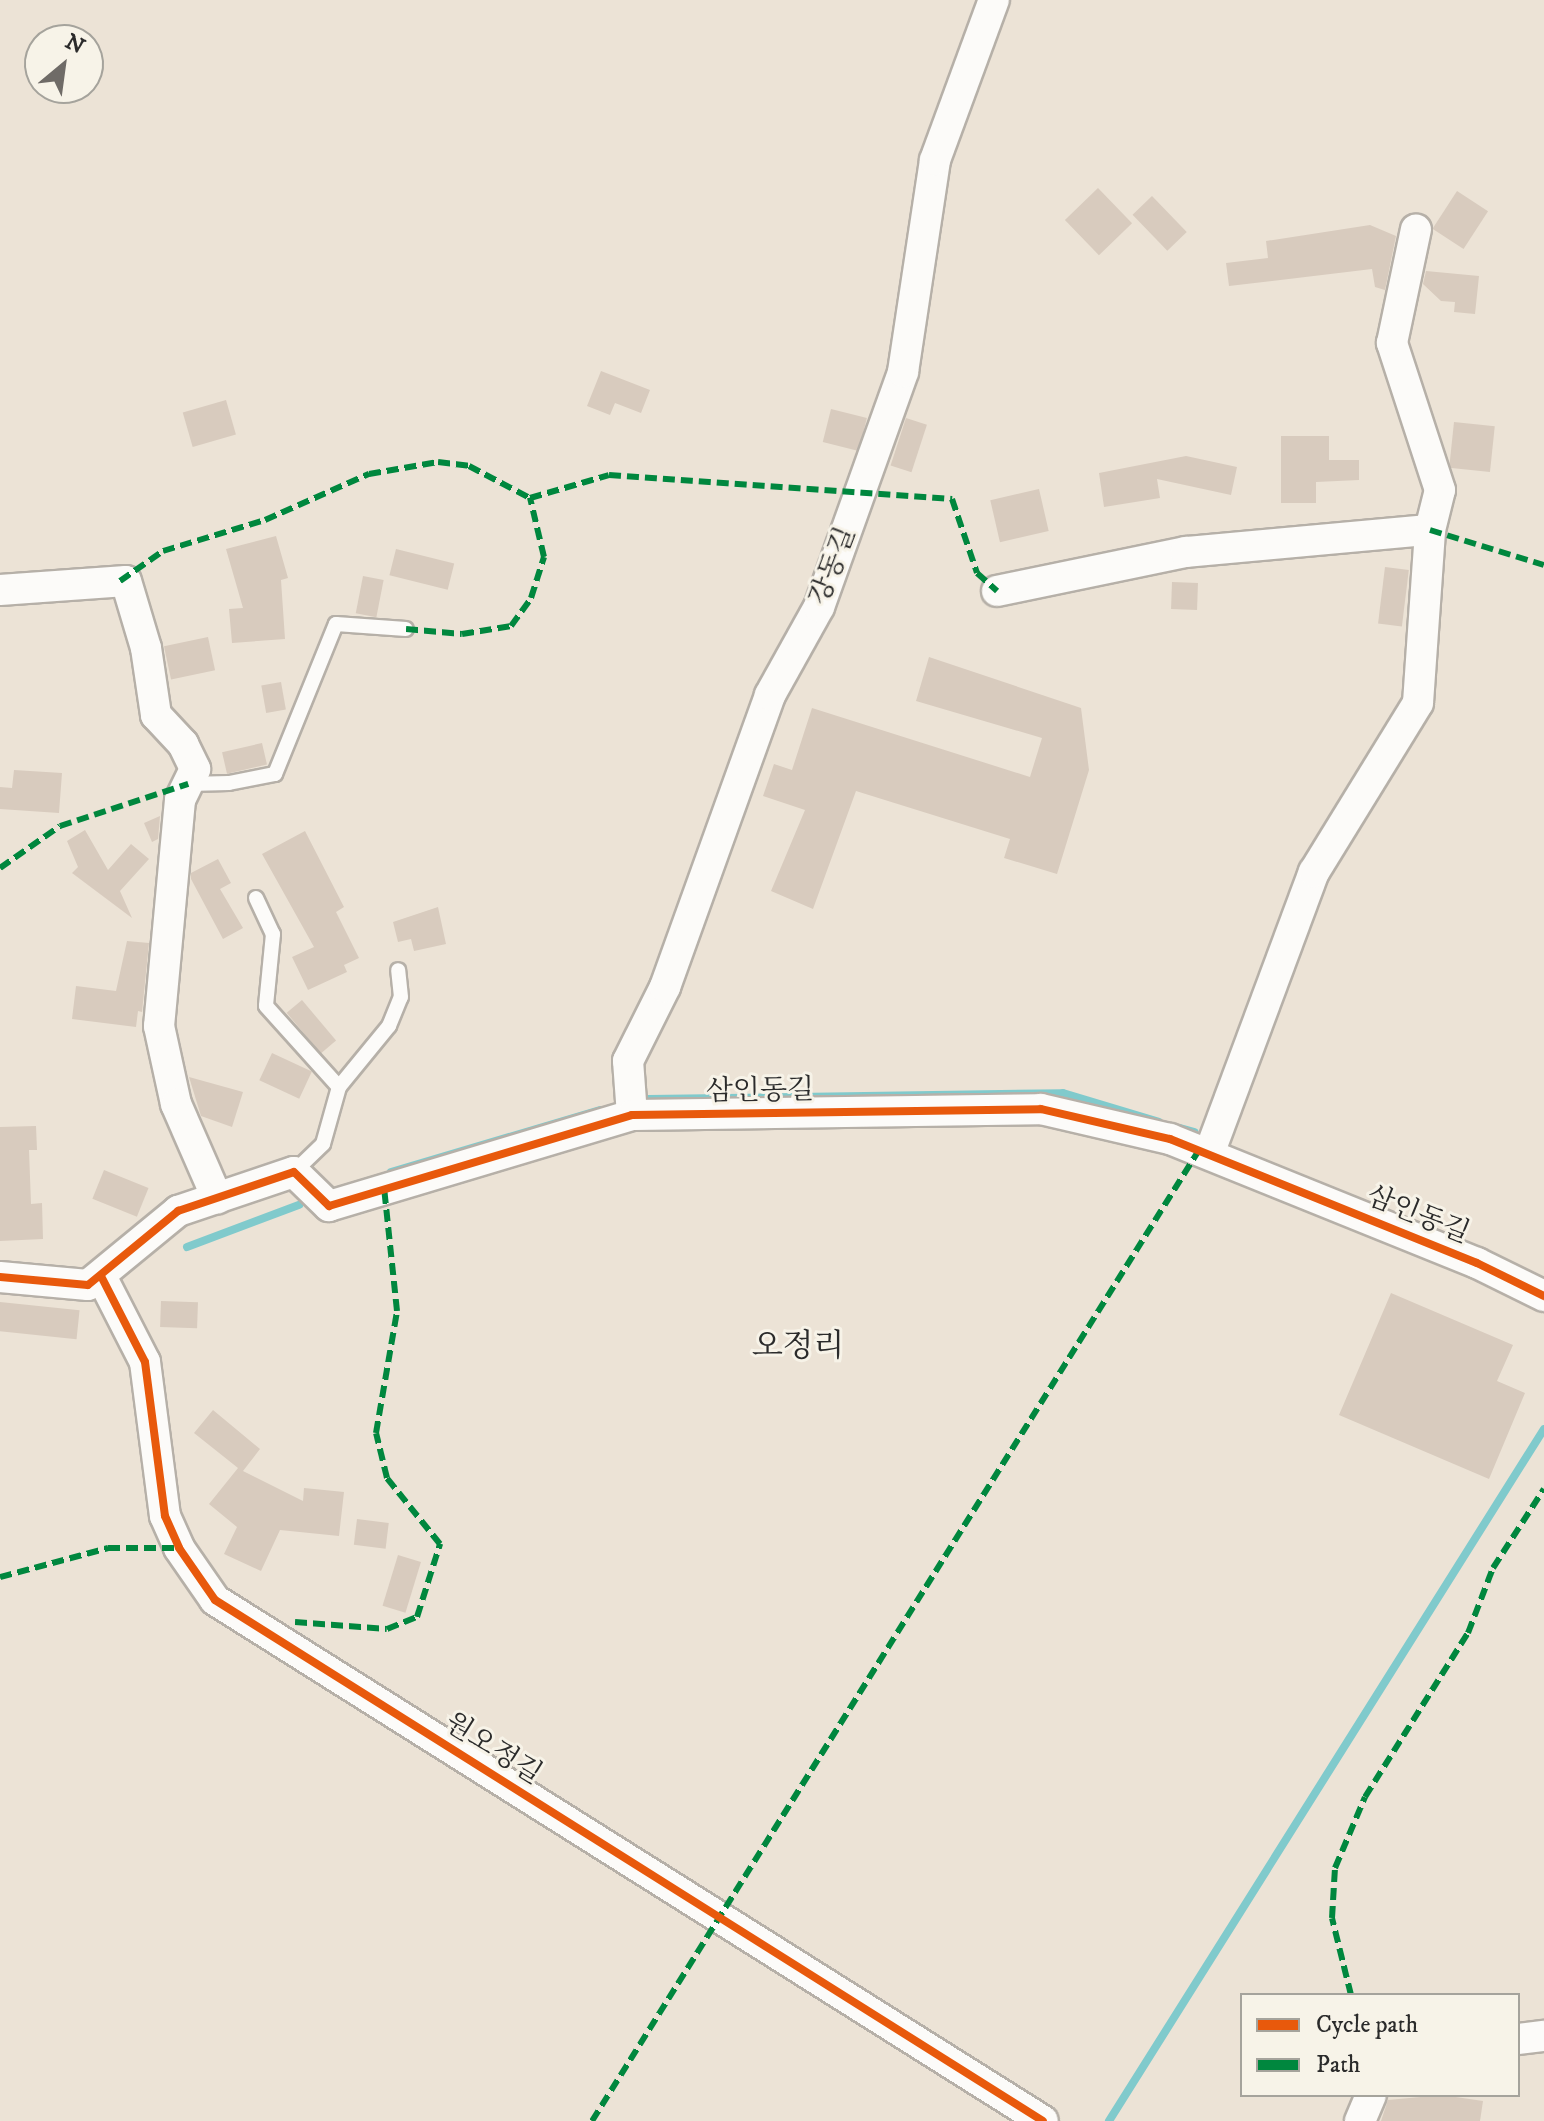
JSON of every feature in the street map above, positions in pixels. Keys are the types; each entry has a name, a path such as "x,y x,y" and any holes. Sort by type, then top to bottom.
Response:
{"street":[{"name":"강동길","path":"632,1115 628,1061 665,987 770,695 819,607 903,372 935,160 994,0"},
{"path":"1209,1154 1314,872 1418,703 1430,530 1440,490 1392,343 1416,229"},
{"path":"997,591 1186,552 1430,530"},
{"path":"0,590 126,581 146,648 156,715 183,744 195,769 180,800 167,892 159,1026 176,1104 217,1198"},
{"name":"삼인동길","path":"294,1172 329,1206 632,1115 1041,1109 1120,1123 1209,1154 1477,1263 1544,1296"},
{"path":"0,1277 88,1285 102,1278 178,1211 294,1172"},
{"name":"원오정길","path":"102,1278 145,1362 165,1516 179,1548 215,1600 1043,2121"},
{"path":"1520,2039 1544,2036"},
{"path":"1360,2121 1370,2097"}],"lane":[{"path":"188,784 229,783 275,774 336,624 406,629"},
{"path":"256,898 273,934 266,1006 339,1087"},
{"path":"294,1172 323,1144 339,1087 389,1026 401,997 398,970"}],"building":[{"path":"1098,188 1132,223 1099,255 1065,220"},
{"path":"1457,191 1488,211 1464,249 1432,229"},
{"path":"1152,196 1187,232 1167,251 1133,215"},
{"path":"1370,225 1396,236 1385,290 1375,287 1372,269 1229,286 1226,263 1268,258 1266,241"},
{"path":"1426,271 1479,276 1475,314 1454,312 1455,302 1441,301 1423,284"},
{"path":"601,371 650,390 641,413 615,403 610,415 587,406"},
{"path":"226,400 236,435 193,447 183,412"},
{"path":"831,409 867,418 859,451 823,442"},
{"path":"906,418 927,425 911,472 891,466"},
{"path":"1454,422 1495,426 1490,472 1449,468"},
{"path":"1281,436 1329,436 1329,460 1359,460 1359,480 1316,482 1316,503 1281,503"},
{"path":"1186,456 1237,467 1231,495 1157,479 1160,498 1104,507 1099,473"},
{"path":"1039,489 1049,531 1000,542 990,500"},
{"path":"276,536 288,578 281,580 285,639 232,643 229,609 243,608 226,549"},
{"path":"396,549 454,564 448,590 389,575"},
{"path":"1385,567 1409,570 1402,626 1378,624"},
{"path":"363,576 384,580 376,617 356,613"},
{"path":"1172,582 1198,583 1197,610 1171,609"},
{"path":"208,637 215,670 171,680 164,646"},
{"path":"929,657 1081,708 1089,770 1057,874 1004,858 1010,839 856,791 813,909 771,891 805,810 763,796 774,764 792,770 812,708 1030,777 1042,738 916,701"},
{"path":"281,682 286,710 266,713 261,685"},
{"path":"262,743 267,764 227,774 222,752"},
{"path":"14,770 62,773 59,813 0,809 0,787 12,788"},
{"path":"160,816 158,839 152,842 144,823"},
{"path":"85,830 108,870 131,844 149,859 120,891 132,918 72,873 78,867 67,841"},
{"path":"305,831 344,907 336,912 359,958 344,965 347,972 308,990 292,957 314,947 262,854"},
{"path":"218,859 231,883 220,889 243,928 223,939 191,879 191,873"},
{"path":"438,907 446,944 414,951 411,939 398,942 393,922"},
{"path":"127,941 149,943 142,1012 138,1011 136,1027 72,1019 76,986 116,991"},
{"path":"302,1000 336,1041 321,1053 287,1013"},
{"path":"272,1053 312,1072 299,1099 259,1080"},
{"path":"189,1077 243,1092 232,1127 201,1116"},
{"path":"36,1126 37,1150 29,1150 31,1204 42,1203 43,1239 0,1241 0,1127"},
{"path":"104,1170 149,1188 137,1217 92,1199"},
{"path":"1391,1293 1513,1345 1497,1381 1525,1393 1489,1479 1339,1415"},
{"path":"161,1301 198,1302 197,1328 160,1327"},
{"path":"0,1302 80,1310 77,1339 0,1331"},
{"path":"213,1410 260,1449 243,1471 303,1501 304,1488 344,1492 339,1536 280,1530 261,1571 224,1554 237,1527 209,1504 238,1468 194,1433"},
{"path":"357,1519 389,1523 386,1549 354,1545"},
{"path":"398,1555 421,1562 405,1613 383,1606"},
{"path":"1456,2097 1483,2101 1480,2121 1381,2121 1388,2100"}],"waterway":[{"path":"648,1099 1063,1093 1159,1122"},
{"path":"391,1172 600,1110"},
{"path":"1180,1128 1194,1132"},
{"path":"187,1247 299,1205"},
{"path":"1109,2121 1544,1429"}],"marked path":[{"path":"120,581 163,551 265,520 369,474 438,462 469,466 530,498 609,475 952,499 977,573 997,591"},
{"path":"406,629 462,634 511,626 531,598 544,557 530,498"},
{"path":"1430,530 1544,565"},
{"path":"0,868 60,826 188,784"},
{"path":"592,2121 1199,1150"},
{"path":"295,1622 387,1629 417,1617 440,1544 387,1478 376,1433 397,1311 384,1188"},
{"path":"1351,1993 1332,1918 1335,1868 1365,1797 1468,1633 1493,1568 1544,1489"},
{"path":"0,1577 108,1548 179,1548"}],"cycle path":[{"path":"0,1277 88,1285 178,1211 294,1172 329,1206 632,1115 1041,1109 1170,1139 1477,1263 1544,1296"},
{"path":"102,1278 145,1362 165,1516 179,1548 215,1600 1043,2121"}],"district":[{"name":"오정리","path":"798,1347"}]}
